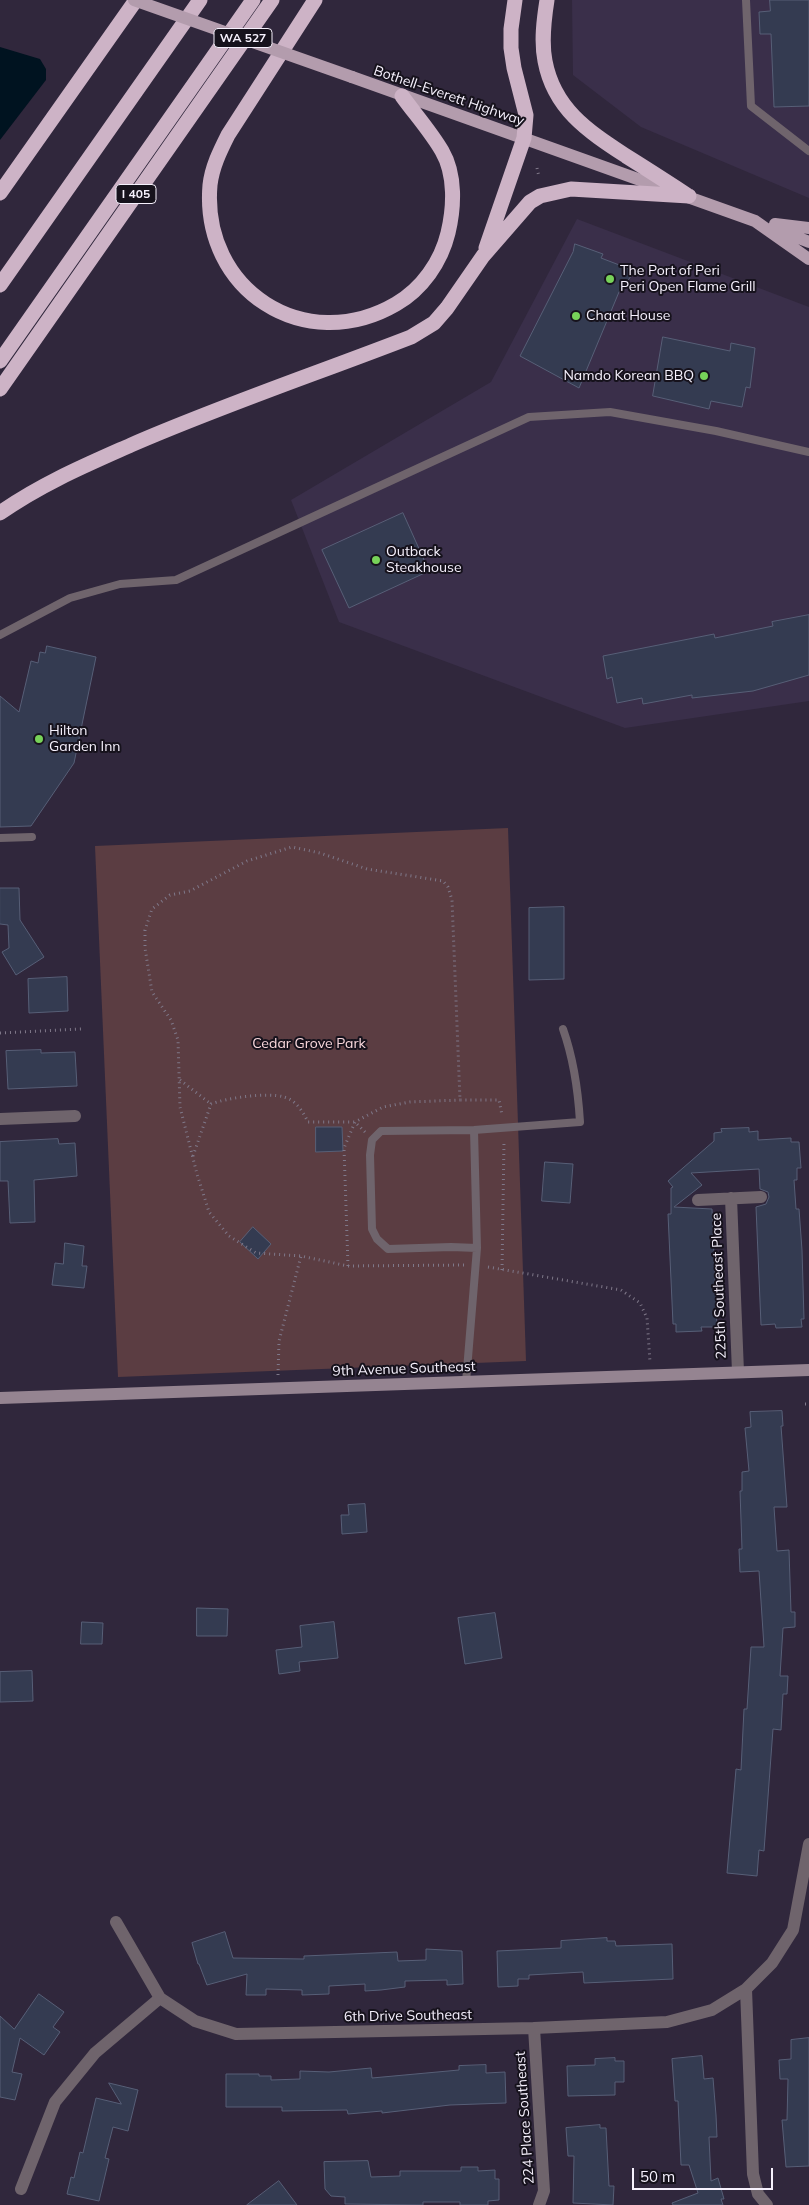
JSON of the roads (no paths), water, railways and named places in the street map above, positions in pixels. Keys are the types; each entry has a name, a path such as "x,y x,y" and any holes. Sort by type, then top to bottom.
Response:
{"highway":[{"path":"0,193 135,0"},
{"path":"0,269 190,0"},
{"path":"0,285 200,0"},
{"name":"I 405","path":"0,361 253,0"},
{"name":"I 405","path":"0,389 272,0"},
{"path":"315,0 228,135 216,159 210,184 210,214 216,241 226,264 239,282 254,297 274,309 298,319 327,323 354,322 382,313 410,296 426,278 446,243 452,216 453,194 443,152 402,96"},
{"path":"483,256 524,138 526,115 511,48 511,29 515,0"},
{"path":"547,0 544,27 545,61 555,90 566,110 586,130 689,196"},
{"path":"0,513 21,498 76,469 180,424 411,337 434,323 447,308 483,256 530,202 540,196 556,191 603,190 689,196"}],"main road":[{"name":"Bothell-Everett Highway","path":"135,0 755,221 809,228"},
{"name":"Bothell-Everett Highway","path":"755,221 809,259"},
{"path":"755,221 809,242"},
{"name":"9th Avenue Southeast","path":"0,1398 809,1370"}],"street":[{"path":"0,1119 76,1116"},
{"path":"698,1200 761,1196"},
{"name":"225th Southeast Place","path":"730,1198 738,1372"},
{"name":"6th Drive Southeast","path":"116,1922 160,1998 195,2021 236,2034 534,2028 667,2022 712,2010 746,1989 772,1963 794,1930 809,1844"},
{"path":"746,1989 753,2174 758,2194 767,2205"},
{"path":"21,2189 55,2102 95,2053 160,1998"},
{"name":"224 Place Southeast","path":"534,2028 544,2191 539,2205"}],"lane":[{"path":"746,0 751,106 809,151"},
{"path":"0,635 70,598 120,584 176,580 529,417 610,412 716,431 809,452"},
{"path":"0,838 32,837"},
{"path":"477,1248 388,1249 377,1239 372,1229 370,1155 372,1140 381,1131 474,1130 580,1122 574,1063 563,1029"},
{"path":"466,1382 477,1248 474,1130"}],"water":[{"path":"0,47 40,59 46,69 46,80 0,140"}],"place":[{"name":"The Port of Peri Peri Open Flame Grill","path":"610,279"},
{"name":"Chaat House","path":"576,316"},
{"name":"Namdo Korean BBQ","path":"704,376"},
{"name":"Outback Steakhouse","path":"376,560"},
{"name":"Hilton Garden Inn","path":"39,739"}],"park label":[{"name":"Cedar Grove Park","path":"309,1044"}]}
